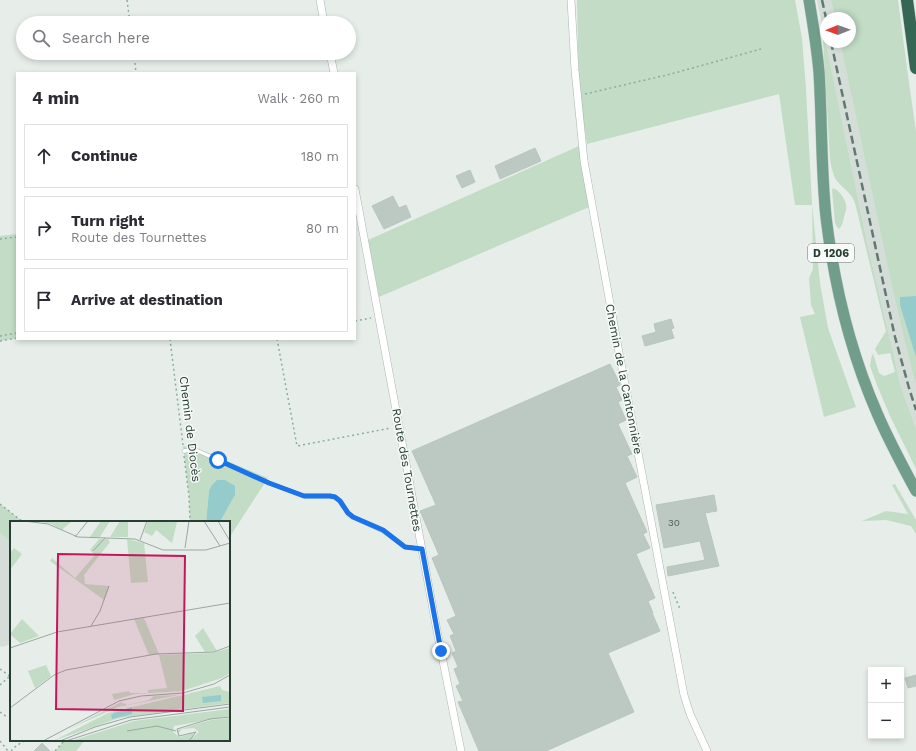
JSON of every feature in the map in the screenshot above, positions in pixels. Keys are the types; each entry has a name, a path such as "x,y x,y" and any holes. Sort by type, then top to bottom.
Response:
{"highway":[{"path":"907,0 916,68"}],"main road":[{"name":"D 1206","path":"809,0 819,73 826,215 830,248 840,300 853,347 871,399 886,434 916,491"}],"street":[{"path":"320,0 323,16"},
{"name":"Chemin de la Cantonnière","path":"572,0 573,48 584,161 684,695 690,714 708,751"},
{"path":"331,60 334,72"},
{"name":"Route des Tournettes","path":"356,194 449,696 461,751"}],"lane":[{"path":"184,451 196,450 269,483 304,496 335,497 353,517 383,530 405,547 422,549"}],"path":[{"path":"127,0 129,16"},
{"path":"577,96 671,74 761,49"},
{"path":"135,60 136,72"},
{"path":"0,239 16,237"},
{"path":"356,321 379,316"},
{"path":"0,336 16,334"},
{"path":"0,340 16,338"},
{"name":"Chemin de Diocès","path":"170,340 189,496 190,521"},
{"path":"276,340 297,446 399,426"},
{"path":"0,504 22,521"},
{"path":"673,592 680,609"},
{"path":"0,669 10,677 0,685"},
{"path":"0,712 7,717"},
{"path":"0,741 8,751"},
{"path":"11,751 24,741"},
{"path":"55,751 64,741"},
{"path":"0,747 3,744"}],"shaded area":[{"path":"817,0 831,0 834,12 820,12 820,15"},
{"path":"827,48 841,48 892,287 916,386 916,429 900,384 868,247"},
{"path":"0,533 10,541 10,642 8,645 2,647 0,646"}],"green space":[{"path":"577,0 795,0 802,38 812,204 820,283 828,328 856,407 824,417 800,317 815,314 811,305 809,278 813,269 812,205 795,205 779,94 587,144 579,88"},
{"path":"831,0 898,0 916,131 916,386 892,287 841,48 856,48 856,12 834,12"},
{"path":"823,48 827,48 868,247 900,384 916,429 916,469 890,416 870,366 873,353 879,373 884,376 895,372 890,353 878,355 875,349 886,331 855,203 851,195 835,178 830,159"},
{"path":"579,146 589,207 379,297 368,240"},
{"path":"833,188 841,195 846,206 843,222 839,229 835,223"},
{"path":"16,234 16,338 0,341 0,236"},
{"path":"183,446 191,446 268,478 230,536 230,521 221,521 235,495 209,491 206,521 190,521 189,496"},
{"path":"895,484 916,520 916,534 911,526 886,520 862,521 886,511 908,514 892,485"},
{"path":"0,504 22,521 10,521 10,541 0,533"},
{"path":"64,741 84,741 76,751 55,751"}],"water":[{"path":"916,296 916,357 900,305 900,297"},
{"path":"217,480 225,480 235,486 235,495 221,521 206,521 209,491"}],"building":[{"path":"535,148 541,161 500,179 495,166"},
{"path":"470,170 475,182 462,188 456,176"},
{"path":"393,196 399,208 406,205 411,217 384,229 372,206"},
{"path":"671,319 674,328 671,329 674,338 645,346 642,336 656,332 654,324"},
{"path":"610,364 620,384 616,387 622,400 618,402 626,420 618,424 632,454 627,456 637,477 625,483 647,532 643,534 650,548 636,554 655,598 648,601 660,631 608,653 634,712 546,751 479,751 458,702 463,701 456,686 460,684 454,669 458,667 452,653 456,651 450,636 454,634 447,620 456,616 432,558 439,555 420,511 436,505 412,451"},
{"path":"714,495 717,511 705,513 719,566 668,576 667,567 705,560 700,541 664,548 656,505"},
{"path":"916,675 916,686 908,688 905,678"},
{"path":"42,743 50,751 34,751"}],"railway":[{"path":"822,0 825,12"},
{"path":"832,48 895,337 916,410"}],"route":[{"path":"218,460 269,483 304,496 322,495 335,497 353,517 383,530 405,547 422,549 441,651"}]}
